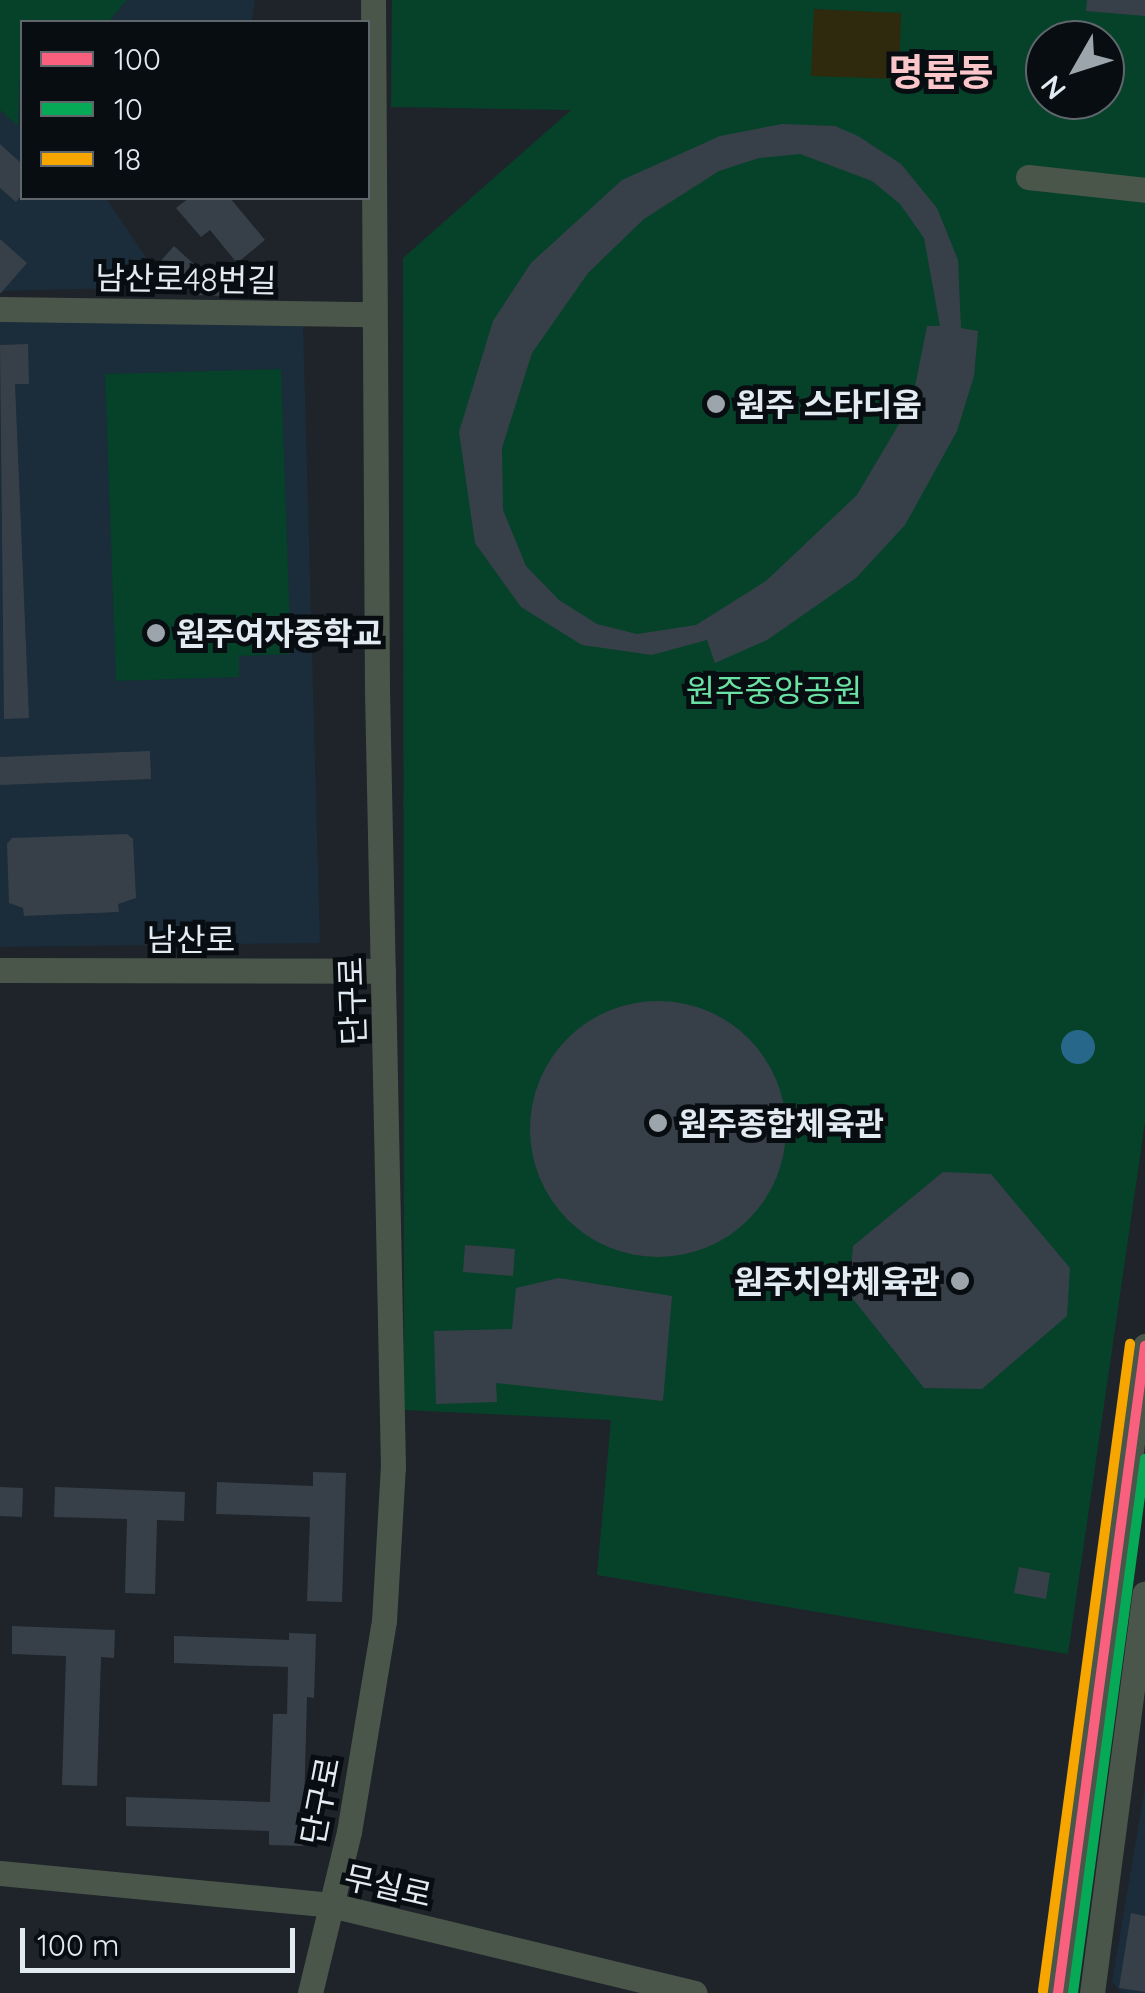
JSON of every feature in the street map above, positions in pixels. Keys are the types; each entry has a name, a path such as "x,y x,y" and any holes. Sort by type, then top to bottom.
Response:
{"street":[{"name":"단구로","path":"310,1993 349,1832 389,1569 392,1268 372,314 372,0"},
{"path":"1028,176 1145,190"},
{"name":"남산로48번길","path":"0,310 372,314"},
{"name":"남산로","path":"0,970 383,971"},
{"path":"1058,1993 1145,1346"},
{"path":"1099,1986 1145,1592"},
{"name":"무실로","path":"0,1874 331,1905 695,1993"}],"shaded area":[{"path":"0,0 255,0 252,20 20,20 20,200 107,200 149,262 120,288 0,291"},
{"name":"원주여자중학교","path":"0,321 303,323 320,943 0,947"},
{"path":"1145,1787 1145,1993 1122,1993 1112,1982"}],"green space":[{"path":"0,0 127,0 110,20 20,20 18,126 0,110"},
{"name":"원주중앙공원","path":"392,0 1145,0 1145,1122 1068,1654 597,1575 611,1420 404,1410 403,258 571,110 391,107"},
{"path":"281,369 291,654 239,656 239,677 116,681 105,374"}],"sand":[{"path":"814,9 901,13 899,79 811,76"}],"water":[{"path":"1078,1030 1090,1035 1095,1047 1090,1059 1078,1064 1066,1059 1061,1047 1066,1035"}],"building":[{"path":"1087,0 1145,0 1145,16 1086,11"},
{"path":"782,124 835,126 901,164 937,208 958,260 961,328 978,331 974,376 957,431 905,525 856,578 767,640 715,663 707,640 652,655 582,645 521,607 475,543 459,432 493,321 531,263 622,180 720,136","holes":["800,154 872,181 900,204 924,238 940,326 927,326 912,402 857,495 766,581 696,625 637,634 597,624 559,600 526,566 503,510 502,448 532,353 588,273 644,219 719,171 759,158"]},
{"path":"0,144 20,162 20,197 16,202 0,188"},
{"path":"186,200 232,200 265,240 237,263 210,230 201,237 176,208"},
{"path":"0,239 27,263 1,293 0,293"},
{"path":"174,246 230,296 196,295 159,263"},
{"path":"28,344 29,384 15,384 29,718 4,719 0,345"},
{"path":"150,751 151,779 0,785 0,757"},
{"path":"127,834 133,839 136,898 118,904 119,912 24,916 23,908 9,903 7,844 12,838"},
{"name":"원주종합체육관","path":"658,1001 707,1010 749,1038 777,1080 786,1129 777,1178 749,1220 707,1248 658,1257 609,1248 567,1220 539,1178 530,1129 539,1080 567,1038 609,1010"},
{"name":"원주치악체육관","path":"943,1172 991,1174 1070,1268 1067,1316 982,1389 924,1388 849,1294 853,1246"},
{"path":"465,1245 515,1249 513,1276 463,1272"},
{"path":"559,1278 672,1296 663,1401 496,1383 497,1402 436,1404 434,1331 512,1329 516,1288"},
{"path":"313,1472 346,1473 342,1602 307,1601 310,1517 216,1514 217,1482 313,1486"},
{"path":"0,1487 23,1488 22,1517 0,1516"},
{"path":"55,1487 185,1492 184,1521 157,1520 155,1594 125,1593 127,1519 54,1517"},
{"path":"1019,1567 1050,1573 1046,1599 1014,1593"},
{"path":"12,1626 115,1630 114,1658 101,1657 97,1786 62,1785 66,1656 12,1654"},
{"path":"289,1633 316,1634 314,1698 307,1697 303,1846 269,1845 269,1831 126,1826 126,1797 270,1802 273,1714 287,1714 288,1667 174,1663 174,1636 289,1640"},
{"path":"1131,1913 1145,1916 1145,1992 1119,1988"}],"transit line":[{"name":"18","path":"1043,1991 1130,1344"},
{"name":"100","path":"1058,1993 1145,1346"},
{"name":"10","path":"1073,1993 1145,1459"}],"place":[{"name":"원주 스타디움","path":"716,404"},
{"name":"원주여자중학교","path":"156,633"},
{"name":"원주종합체육관","path":"658,1123"},
{"name":"원주치악체육관","path":"960,1281"}],"district":[{"name":"명륜동","path":"941,73"}]}
